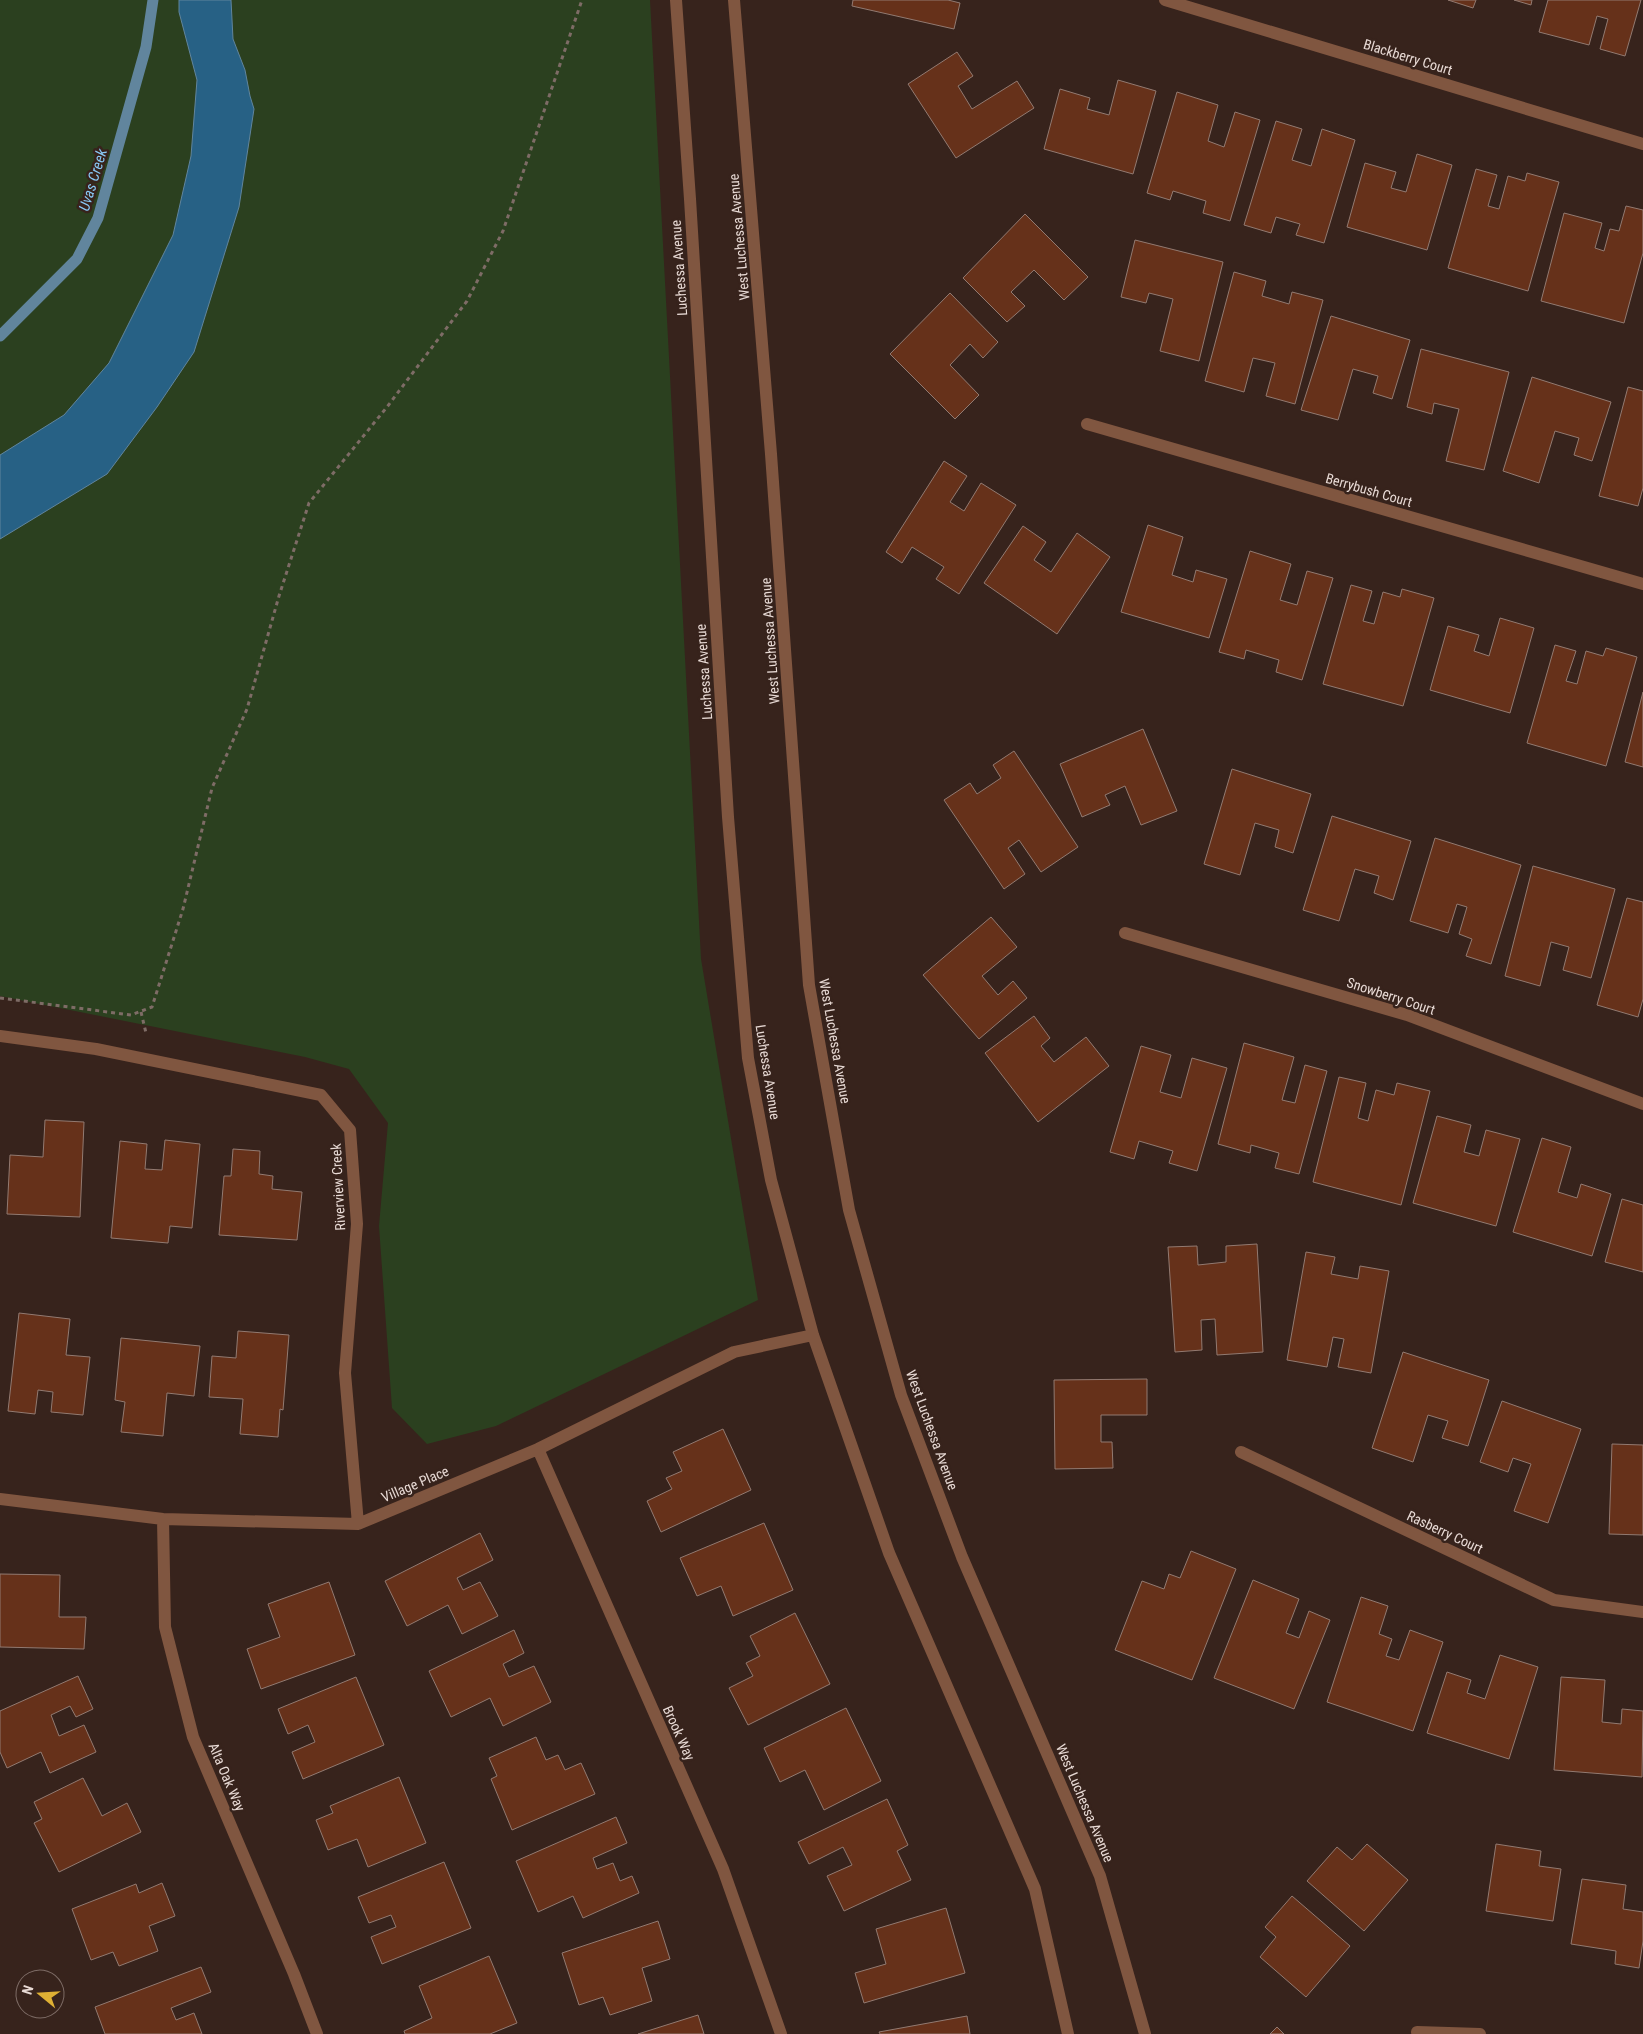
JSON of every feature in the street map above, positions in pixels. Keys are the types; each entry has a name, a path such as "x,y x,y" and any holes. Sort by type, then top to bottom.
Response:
{"street":[{"name":"Luchessa Avenue","path":"676,0 690,189 728,817 748,1058 772,1180 813,1335"},
{"name":"West Luchessa Avenue","path":"734,0 772,464 809,985 849,1210 901,1395 962,1557 1100,1876 1145,2034"},
{"name":"Blackberry Court","path":"1165,0 1643,144"},
{"name":"Berrybush Court","path":"1087,424 1643,584"},
{"name":"Snowberry Court","path":"1126,933 1407,1015 1643,1104"},
{"name":"Riverview Creek","path":"0,1036 96,1049 321,1095 350,1130 356,1224 345,1373 358,1524"},
{"name":"Village Place","path":"0,1499 163,1519 358,1524 538,1449 734,1352 813,1335"},
{"path":"813,1335 889,1553 1035,1889 1068,2034"},
{"name":"Brook Way","path":"538,1449 724,1869 781,2034"},
{"name":"Rasberry Court","path":"1241,1452 1554,1600 1643,1612"},
{"name":"Alta Oak Way","path":"163,1519 165,1627 193,1737 294,1974 317,2034"},
{"path":"1417,2032 1480,2034"}],"path":[{"path":"0,998 131,1015 152,1007 183,909 212,788 247,709 279,596 310,503 387,407 467,301 504,232 582,0"}],"green space":[{"path":"0,0 650,0 701,959 758,1300 496,1426 427,1444 392,1408 379,1226 388,1123 349,1069 305,1057 0,996"}],"water":[{"path":"179,0 231,0 233,39 245,70 254,109 239,207 194,352 157,407 107,474 0,539 0,455 64,415 109,363 173,235 191,156 197,80 179,12"}],"building":[{"path":"853,0 948,0 960,3 954,29 852,6"},
{"path":"1448,0 1476,0 1473,8"},
{"path":"1514,0 1532,0 1531,5"},
{"path":"1548,0 1641,0 1625,56 1600,49 1608,19 1597,16 1589,45 1539,32"},
{"path":"957,52 973,76 958,86 972,109 1017,81 1034,108 956,158 908,84"},
{"path":"1118,80 1156,91 1133,174 1044,149 1060,89 1090,98 1087,109 1109,115"},
{"path":"1177,92 1218,105 1208,141 1224,147 1235,112 1260,120 1230,221 1203,213 1206,201 1173,191 1170,200 1147,193"},
{"path":"1276,121 1302,129 1292,160 1311,166 1322,129 1355,140 1324,243 1296,235 1300,224 1276,217 1271,233 1244,225"},
{"path":"1417,154 1452,165 1427,250 1347,227 1365,163 1396,172 1391,188 1406,192"},
{"path":"1476,169 1497,175 1488,206 1499,209 1508,176 1525,181 1527,173 1559,182 1528,291 1448,268"},
{"path":"1626,206 1643,210 1643,253 1624,323 1541,301 1564,213 1602,223 1595,248 1604,251 1610,229 1619,231"},
{"path":"1025,214 1088,277 1064,300 1034,270 1011,292 1025,306 1007,322 963,278"},
{"path":"1135,240 1223,262 1199,361 1160,351 1173,299 1149,293 1146,303 1121,297"},
{"path":"1234,272 1266,281 1262,296 1289,304 1292,292 1323,300 1295,404 1266,396 1275,363 1253,358 1244,392 1205,381"},
{"path":"950,293 998,342 983,358 970,344 950,365 979,395 955,419 890,354"},
{"path":"1331,316 1410,340 1392,399 1373,393 1378,376 1353,369 1338,420 1301,410"},
{"path":"1421,349 1509,372 1484,470 1446,461 1459,409 1434,403 1432,414 1407,407"},
{"path":"1532,377 1611,402 1592,461 1574,455 1579,438 1555,431 1539,483 1503,471"},
{"path":"1628,387 1643,391 1643,488 1638,506 1599,496"},
{"path":"944,461 967,476 950,502 964,511 981,483 1016,505 959,594 936,579 944,567 912,547 902,563 886,552"},
{"path":"1148,525 1183,537 1172,575 1193,582 1196,570 1227,579 1209,638 1121,612"},
{"path":"1023,526 1046,542 1034,560 1051,572 1077,533 1110,557 1057,634 984,583"},
{"path":"1250,551 1291,564 1280,600 1297,605 1307,571 1333,578 1302,680 1276,672 1279,660 1246,650 1244,659 1219,652"},
{"path":"1351,585 1372,591 1363,621 1374,624 1383,592 1400,597 1402,589 1434,598 1403,706 1323,684"},
{"path":"1500,618 1534,628 1510,713 1430,690 1448,626 1479,635 1474,651 1489,656"},
{"path":"1555,645 1576,651 1566,681 1577,684 1586,651 1603,656 1606,648 1637,657 1606,766 1527,743"},
{"path":"1643,692 1643,767 1625,762"},
{"path":"1143,729 1177,811 1141,825 1125,786 1105,795 1110,805 1082,817 1060,764"},
{"path":"1014,751 1078,847 1041,872 1019,840 1008,848 1025,874 1004,889 944,800 970,783 977,794 1001,778 993,765"},
{"path":"1232,769 1311,794 1293,853 1275,847 1279,830 1255,823 1240,875 1204,864"},
{"path":"1332,816 1411,841 1393,900 1374,893 1379,876 1355,869 1339,921 1303,910"},
{"path":"1435,838 1521,865 1491,964 1466,956 1472,939 1459,934 1467,907 1457,904 1448,933 1410,921"},
{"path":"1533,866 1615,889 1591,978 1563,970 1569,947 1551,942 1540,986 1505,976"},
{"path":"1627,898 1643,902 1643,999 1638,1017 1597,1005"},
{"path":"991,917 1017,947 982,976 998,995 1013,981 1027,998 979,1039 923,975"},
{"path":"1034,1016 1050,1038 1041,1046 1054,1062 1086,1037 1109,1066 1038,1122 985,1053"},
{"path":"1244,1043 1294,1057 1282,1100 1295,1103 1305,1065 1327,1071 1299,1174 1275,1168 1279,1153 1251,1145 1250,1153 1218,1144"},
{"path":"1141,1046 1171,1055 1160,1092 1181,1098 1192,1058 1227,1068 1197,1171 1169,1163 1173,1151 1139,1141 1134,1159 1110,1152"},
{"path":"1339,1077 1366,1083 1358,1118 1368,1121 1376,1090 1394,1095 1397,1083 1430,1091 1401,1205 1313,1182"},
{"path":"1437,1116 1471,1125 1464,1152 1479,1156 1486,1130 1520,1139 1496,1226 1413,1203"},
{"path":"45,1120 84,1122 80,1217 7,1214 10,1155 43,1157"},
{"path":"1542,1138 1571,1147 1558,1192 1577,1198 1581,1184 1611,1194 1592,1256 1513,1232"},
{"path":"165,1140 200,1144 192,1228 170,1226 168,1243 111,1238 120,1141 147,1144 145,1169 162,1170"},
{"path":"233,1149 260,1151 259,1174 273,1176 272,1189 302,1192 297,1240 219,1235 224,1176 231,1176"},
{"path":"1622,1199 1643,1205 1643,1272 1605,1262"},
{"path":"1257,1244 1263,1352 1217,1355 1215,1319 1201,1320 1202,1350 1175,1352 1168,1247 1197,1246 1198,1265 1226,1262 1226,1246"},
{"path":"1306,1252 1335,1257 1331,1274 1358,1279 1360,1266 1389,1271 1371,1373 1338,1367 1344,1339 1333,1337 1327,1367 1287,1360"},
{"path":"19,1313 70,1319 66,1355 90,1357 83,1415 51,1412 53,1392 38,1390 35,1414 8,1411"},
{"path":"238,1331 289,1335 283,1410 280,1409 278,1437 240,1434 243,1399 209,1397 212,1356 236,1358"},
{"path":"121,1338 200,1346 194,1396 167,1393 163,1436 121,1432 125,1402 115,1400"},
{"path":"1403,1352 1489,1380 1468,1446 1442,1438 1448,1421 1428,1415 1413,1462 1372,1448"},
{"path":"1147,1379 1147,1415 1101,1415 1101,1442 1112,1442 1113,1468 1055,1469 1054,1380"},
{"path":"1502,1401 1581,1429 1548,1523 1514,1511 1531,1464 1513,1458 1508,1472 1480,1462"},
{"path":"723,1429 751,1490 661,1532 647,1501 672,1489 666,1478 682,1471 673,1452"},
{"path":"1612,1444 1643,1445 1643,1535 1609,1534"},
{"path":"764,1523 793,1590 733,1616 721,1586 697,1596 680,1558"},
{"path":"480,1533 493,1560 457,1578 463,1590 480,1582 498,1616 462,1634 448,1605 407,1626 385,1581"},
{"path":"1191,1551 1236,1569 1192,1680 1115,1650 1142,1581 1164,1589 1169,1574 1180,1578"},
{"path":"0,1574 60,1575 59,1617 86,1617 84,1649 0,1647"},
{"path":"1253,1580 1299,1599 1286,1633 1299,1638 1309,1611 1330,1620 1294,1709 1214,1678"},
{"path":"329,1582 355,1655 261,1689 247,1649 280,1637 268,1604"},
{"path":"1361,1597 1388,1606 1379,1634 1392,1639 1386,1656 1399,1660 1410,1630 1443,1642 1413,1731 1327,1702"},
{"path":"795,1613 830,1684 748,1725 729,1688 753,1676 746,1663 760,1656 750,1636"},
{"path":"514,1630 524,1653 503,1664 509,1677 534,1666 551,1702 503,1726 490,1698 451,1717 429,1671"},
{"path":"1500,1655 1538,1667 1509,1759 1427,1733 1447,1672 1471,1680 1467,1693 1485,1699"},
{"path":"78,1676 93,1709 76,1717 70,1706 51,1715 59,1736 84,1725 96,1752 50,1773 41,1752 7,1768 0,1752 0,1711"},
{"path":"356,1677 384,1745 303,1779 292,1752 315,1742 308,1725 288,1734 278,1709"},
{"path":"1561,1677 1605,1680 1602,1722 1621,1724 1622,1709 1643,1711 1642,1777 1554,1770"},
{"path":"846,1708 881,1781 824,1810 805,1770 780,1782 764,1748"},
{"path":"536,1737 546,1760 558,1755 565,1770 581,1763 595,1794 512,1830 491,1779 497,1776 489,1758"},
{"path":"399,1777 426,1843 368,1867 357,1839 328,1850 316,1820 333,1813 330,1806"},
{"path":"83,1778 102,1816 127,1803 141,1832 59,1872 34,1823 42,1819 34,1802"},
{"path":"887,1799 908,1845 897,1851 911,1880 844,1911 827,1876 852,1865 843,1847 809,1864 798,1842"},
{"path":"616,1817 627,1843 593,1858 597,1869 613,1863 620,1881 632,1876 639,1893 583,1918 573,1896 538,1912 516,1861"},
{"path":"1367,1844 1408,1880 1364,1931 1307,1881 1337,1847 1352,1860"},
{"path":"1496,1844 1541,1851 1539,1866 1561,1869 1553,1921 1486,1911"},
{"path":"444,1862 471,1928 382,1964 371,1937 396,1927 391,1915 369,1923 358,1897"},
{"path":"1582,1879 1626,1885 1623,1909 1643,1912 1643,1941 1639,1968 1615,1964 1616,1951 1571,1944"},
{"path":"162,1883 175,1916 149,1926 158,1951 119,1966 113,1952 91,1960 72,1909 136,1884 139,1893"},
{"path":"1292,1896 1350,1946 1306,1997 1260,1957 1276,1937 1265,1927"},
{"path":"946,1908 965,1973 864,2003 855,1973 886,1964 876,1929"},
{"path":"658,1921 670,1959 642,1968 652,2001 610,2015 603,1997 579,2005 562,1953"},
{"path":"489,1956 517,2023 490,2034 405,2034 404,2031 432,2018 419,1986"},
{"path":"201,1967 211,1992 171,2008 176,2020 194,2013 202,2034 105,2034 95,2007"},
{"path":"698,2015 704,2034 638,2034"},
{"path":"967,2016 970,2034 880,2034 879,2032"},
{"path":"1277,2027 1284,2034 1270,2034"}],"waterway":[{"name":"Uvas Creek","path":"0,336 77,259 98,218 146,47 153,0"}]}
